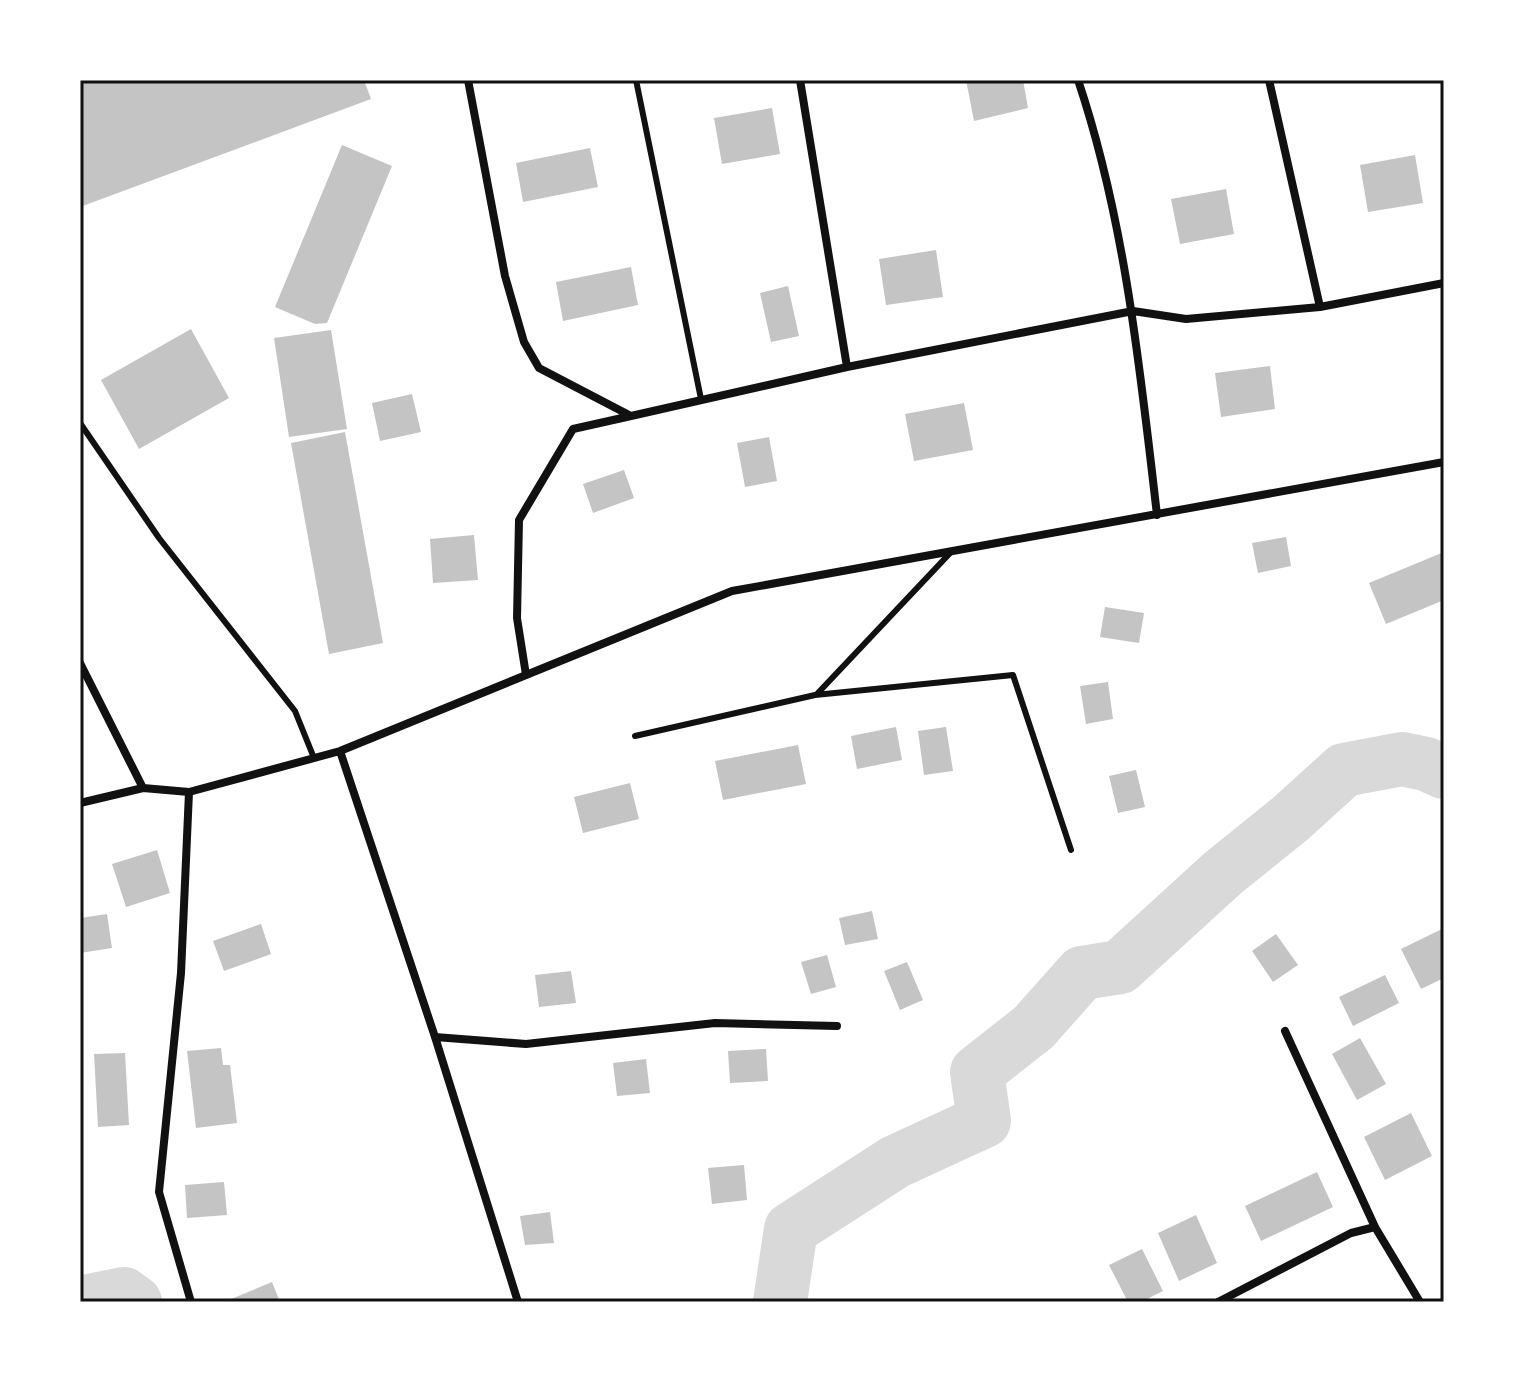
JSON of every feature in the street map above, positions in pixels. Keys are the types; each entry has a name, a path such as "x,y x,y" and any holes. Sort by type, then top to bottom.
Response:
{"street":[{"path":"468,80 505,276 524,342 539,368 631,416"},
{"path":"800,80 847,367"},
{"path":"1078,80 1092,122 1133,311 1157,515"},
{"path":"1269,80 1320,307"},
{"path":"526,675 517,618 519,520 573,429 847,367 1133,311 1186,319 1320,307 1444,283"},
{"path":"80,803 143,788 189,792 340,751 732,591 1444,462"},
{"path":"80,663 143,788"},
{"path":"340,751 435,1037 518,1302"},
{"path":"189,792 181,973 159,1192 191,1302"},
{"path":"435,1037 526,1044 715,1023 837,1026"},
{"path":"1285,1031 1375,1227 1420,1302"},
{"path":"1218,1302 1351,1233 1375,1227"}],"lane":[{"path":"636,80 701,399"},
{"path":"80,423 159,538 295,711 314,758"},
{"path":"815,695 952,551"},
{"path":"635,736 815,695 1013,675 1071,850"}],"building":[{"path":"80,80 364,80 371,99 80,207"},
{"path":"966,80 1023,80 1028,108 974,121"},
{"path":"772,108 780,154 722,164 714,118"},
{"path":"342,145 392,166 327,323 315,324 275,307"},
{"path":"590,148 598,187 523,202 516,163"},
{"path":"1415,155 1423,203 1368,212 1360,165"},
{"path":"1226,189 1234,234 1180,244 1171,199"},
{"path":"936,250 943,297 886,305 879,259"},
{"path":"631,267 638,305 563,321 556,282"},
{"path":"788,286 799,336 771,342 760,293"},
{"path":"191,329 229,398 139,449 101,380"},
{"path":"331,330 347,429 289,437 274,338"},
{"path":"1270,366 1275,409 1221,417 1215,373"},
{"path":"412,394 421,432 380,441 372,403"},
{"path":"964,403 973,450 914,461 905,414"},
{"path":"345,432 383,643 329,654 291,443"},
{"path":"769,437 777,481 745,487 737,443"},
{"path":"624,470 634,498 593,513 583,484"},
{"path":"474,535 478,580 433,583 430,539"},
{"path":"1286,537 1291,566 1258,573 1252,543"},
{"path":"1444,552 1444,600 1386,624 1369,583"},
{"path":"1105,607 1144,613 1139,643 1100,637"},
{"path":"1108,682 1113,719 1086,724 1080,686"},
{"path":"896,727 902,760 857,769 851,736"},
{"path":"946,727 953,771 924,775 918,731"},
{"path":"798,745 806,784 723,800 715,761"},
{"path":"1136,770 1145,807 1118,813 1109,776"},
{"path":"630,783 639,819 583,833 574,797"},
{"path":"157,850 170,893 126,907 112,864"},
{"path":"872,911 878,939 845,945 839,918"},
{"path":"107,914 112,948 80,953 80,918"},
{"path":"261,924 271,954 224,971 213,941"},
{"path":"1444,928 1444,978 1421,989 1401,949"},
{"path":"1276,934 1298,965 1273,982 1252,951"},
{"path":"827,955 836,987 811,994 801,962"},
{"path":"907,962 923,1000 900,1010 884,971"},
{"path":"571,971 576,1003 539,1007 535,975"},
{"path":"1385,975 1399,1003 1353,1026 1339,997"},
{"path":"1360,1038 1386,1084 1357,1100 1332,1054"},
{"path":"221,1048 223,1065 230,1065 237,1123 196,1128 187,1051"},
{"path":"766,1049 768,1081 730,1083 728,1051"},
{"path":"125,1053 129,1125 98,1127 94,1054"},
{"path":"646,1059 650,1093 617,1096 613,1063"},
{"path":"1411,1113 1432,1156 1385,1180 1364,1137"},
{"path":"744,1165 747,1200 712,1204 708,1168"},
{"path":"1317,1172 1333,1207 1261,1241 1245,1206"},
{"path":"224,1182 227,1215 187,1218 185,1185"},
{"path":"550,1212 554,1243 525,1245 520,1216"},
{"path":"1196,1215 1217,1263 1179,1281 1158,1233"},
{"path":"1142,1249 1163,1291 1141,1302 1128,1302 1109,1265"},
{"path":"272,1282 280,1302 224,1302"}],"waterway":[{"path":"780,1302 791,1229 895,1162 984,1121 977,1072 1034,1027 1082,973 1120,967 1223,873 1344,770 1402,759 1444,772"},
{"path":"84,1302 124,1294 135,1302"}]}
